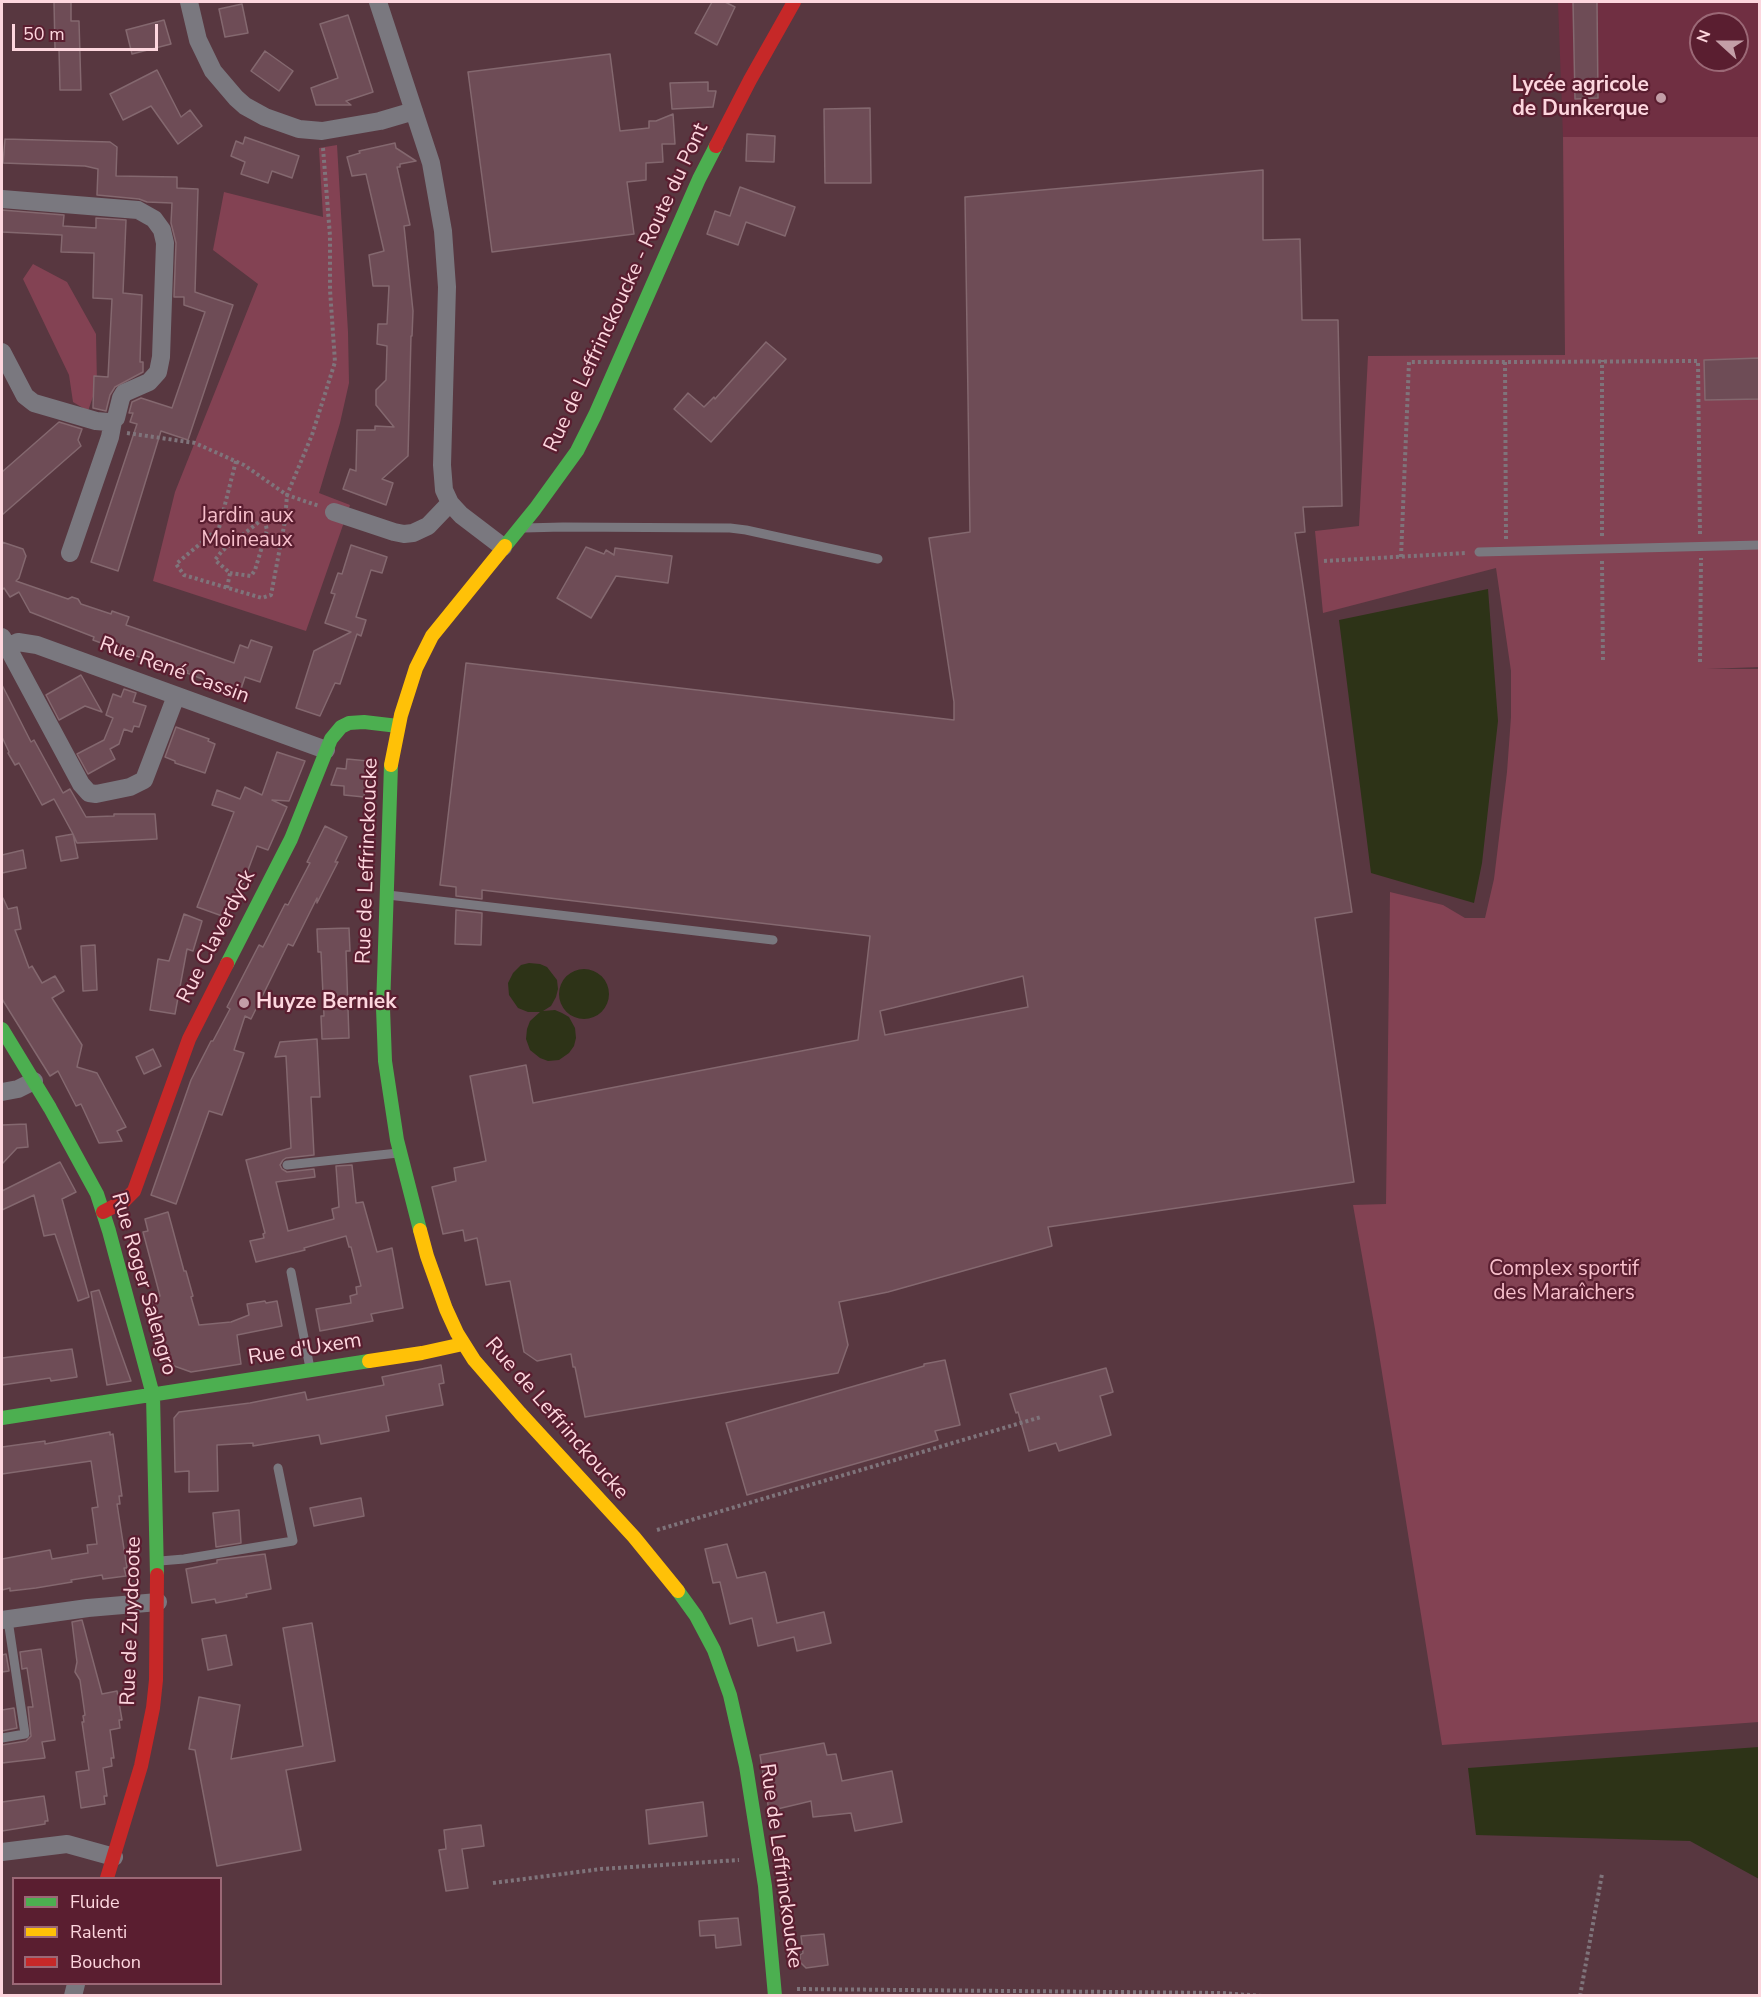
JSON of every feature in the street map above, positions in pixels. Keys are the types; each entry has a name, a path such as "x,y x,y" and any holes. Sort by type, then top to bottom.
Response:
{"street":[{"path":"189,2 202,51 220,81 245,106 276,122 299,129 322,131 380,121 414,111"},
{"path":"378,2 434,176 447,261 442,465 444,490 450,503 467,521 503,547"},
{"name":"Rue de Leffrinckoucke - Route du Pont","path":"478,578 555,483 583,439 691,197 728,121 794,2"},
{"path":"2,199 138,210 154,219 162,230 165,243 160,366 149,382 124,393 70,553"},
{"path":"2,352 26,396 34,403 52,410 108,422 112,426"},
{"path":"334,512 404,534 428,526 450,503"},
{"name":"Rue de Leffrinckoucke","path":"478,578 444,620 426,647 407,693 392,757 389,786 382,1008 390,1108 419,1228 446,1309 463,1344 520,1413 634,1537 671,1581 696,1616 714,1650 737,1723 760,1857 775,1992"},
{"path":"4,642 81,784 89,793 96,794 130,787 144,780 176,696"},
{"name":"Rue René Cassin","path":"4,642 32,643 326,750"},
{"name":"Rue Claverdyck","path":"103,1212 124,1201 134,1191 185,1047 288,844 326,750 338,730 350,723 398,726"},
{"name":"Rue Roger Salengro","path":"2,1029 87,1175 103,1212 153,1395"},
{"path":"2,1092 18,1089 34,1081"},
{"name":"Rue d'Uxem","path":"2,1418 310,1371 463,1344"},
{"name":"Rue de Zuydcoote","path":"107,1877 141,1766 152,1715 157,1668 158,1561 153,1395"},
{"path":"4,1620 88,1608 158,1602"},
{"path":"2,1852 67,1844 114,1857"}],"lane":[{"path":"519,528 730,528 878,560"},
{"path":"1479,552 1760,545"},
{"path":"386,895 773,940"},
{"path":"287,1165 400,1152"},
{"path":"291,1272 310,1371"},
{"path":"158,1561 184,1559 293,1541 278,1468"},
{"path":"2,1738 25,1734 4,1620"}],"path":[{"path":"236,462 219,528 176,564 184,575 262,598 271,595 285,521 287,495 312,435 335,362 330,290 330,236 322,131"},
{"path":"1602,360 1603,663"},
{"path":"1401,557 1409,362 1698,361 1700,662"},
{"path":"1505,362 1506,552"},
{"path":"112,426 195,443 236,462 287,495 334,512"},
{"path":"264,518 267,530 255,570 251,576 230,573 214,560 264,518"},
{"path":"1324,561 1479,552"},
{"path":"227,588 230,573"},
{"path":"634,1537 1041,1417"},
{"path":"492,1883 601,1869 760,1857"},
{"path":"1580,1995 1602,1874"},
{"path":"775,1992 1262,1995"}],"shaded area":[{"name":"Lycée agricole de Dunkerque","path":"1558,2 1759,2 1759,137 1563,137"},
{"path":"1488,589 1498,721 1482,863 1474,903 1371,873 1339,620"},
{"path":"529,963 547,967 557,980 556,997 551,1006 543,1011 555,1010 562,1013 569,1017 575,1028 574,1046 559,1060 548,1061 530,1050 526,1039 527,1029 530,1021 540,1012 528,1012 518,1008 509,995 508,983 513,973 521,965"},
{"path":"579,969 589,969 602,976 609,989 609,999 602,1012 589,1019 579,1019 570,1015 563,1008 559,999 559,989 563,980 570,973"},
{"path":"1759,1747 1759,1879 1690,1841 1476,1835 1468,1768"}],"green space":[{"name":"Complex sportif des Maraîchers","path":"1563,137 1759,137 1759,667 1707,669 1760,669 1759,1722 1442,1745 1353,1205 1386,1204 1390,892 1443,905 1465,918 1485,918 1494,879 1507,772 1511,717 1511,671 1496,568 1323,613 1315,531 1359,526 1368,356 1565,355"},
{"name":"Jardin aux Moineaux","path":"337,145 349,383 340,423 319,493 350,505 306,631 153,581 175,492 258,284 213,250 224,192 323,217 319,148"},
{"path":"33,264 67,282 96,334 97,385 88,411 73,402 69,375 23,279"}],"building":[{"path":"54,2 71,2 71,21 79,21 81,90 60,90 59,49 55,49"},
{"path":"712,2 725,2 735,7 717,45 695,33"},
{"path":"1573,2 1597,2 1598,98 1575,99"},
{"path":"242,4 248,33 225,37 219,9"},
{"path":"348,15 373,92 346,101 351,105 316,105 311,88 338,78 320,24"},
{"path":"164,20 171,44 132,54 126,30"},
{"path":"265,51 293,71 279,91 251,71"},
{"path":"610,54 620,131 649,128 649,121 656,121 673,114 675,144 662,144 663,162 646,163 646,180 627,182 634,234 492,252 468,72"},
{"path":"157,70 181,117 190,110 202,126 178,144 151,106 123,120 110,94"},
{"path":"708,82 708,91 716,91 713,107 672,109 670,83"},
{"path":"870,108 871,183 825,183 824,109"},
{"path":"747,134 775,136 774,162 746,161"},
{"path":"245,137 299,156 292,178 272,171 268,183 241,174 245,162 231,156 236,141 243,144"},
{"path":"5,139 110,142 117,147 116,176 177,177 177,188 198,189 195,292 233,305 188,440 161,431 118,571 91,562 137,424 130,422 133,413 129,413 132,402 141,398 172,408 205,312 184,305 184,297 174,297 176,243 171,223 172,203 97,195 98,169 85,166 3,163"},
{"path":"395,143 396,148 416,161 400,164 400,167 397,167 410,225 404,226 413,311 408,456 382,479 393,483 386,505 343,489 350,469 356,471 357,430 375,430 375,426 394,427 376,405 376,390 386,380 387,346 377,344 378,324 387,324 389,286 373,286 369,255 384,251 366,174 352,176 347,157 360,153 359,151"},
{"path":"1263,170 1263,240 1300,239 1302,320 1338,320 1342,506 1303,507 1305,532 1295,533 1352,912 1315,918 1354,1182 1048,1227 1052,1246 888,1292 839,1302 848,1345 838,1373 585,1417 571,1354 537,1361 524,1352 510,1281 486,1285 477,1238 465,1241 463,1230 443,1234 432,1187 456,1181 454,1168 486,1161 470,1076 526,1065 533,1103 858,1040 870,936 482,890 482,899 456,896 456,887 440,885 466,663 954,720 954,702 929,538 970,532 965,197","holes":["1023,976 1028,1007 885,1035 880,1011"]},
{"path":"740,187 795,207 785,236 746,222 738,245 707,234 715,211 730,216"},
{"path":"2,210 64,215 63,226 96,228 96,218 126,220 123,293 142,295 140,362 143,362 143,372 115,387 110,395 106,411 93,408 94,376 108,377 112,299 93,298 94,253 61,252 62,235 2,232"},
{"path":"766,342 786,359 711,442 674,409 688,393 704,407 714,397 715,399"},
{"path":"1760,358 1760,399 1705,400 1704,360"},
{"path":"59,422 82,429 78,440 81,446 2,515 2,472"},
{"path":"2,542 23,549 26,556 16,581 68,599 72,597 78,599 81,604 111,614 112,611 129,617 126,625 234,663 240,645 248,648 251,640 272,647 260,682 245,677 239,695 214,686 215,684 187,673 188,671 151,658 150,661 93,640 94,637 30,612 19,592 10,597 4,588 2,590"},
{"path":"351,545 387,557 382,573 371,570 356,617 366,620 361,636 357,634 340,684 335,683 320,716 296,708 314,651 351,632 325,623 335,594 331,593 338,573 342,574"},
{"path":"586,547 604,554 606,550 614,555 615,548 672,556 668,583 616,576 591,618 557,598"},
{"path":"81,675 102,712 85,706 59,720 46,695"},
{"path":"2,685 31,742 34,740 63,793 70,789 86,817 155,814 157,839 77,843 54,799 42,805 19,763 15,765 8,753 2,737"},
{"path":"124,689 136,693 133,702 146,706 139,727 134,726 132,732 124,729 119,744 110,749 115,759 88,774 77,754 104,740 113,718 106,715 113,694 121,697"},
{"path":"176,727 209,739 208,741 215,744 205,773 175,763 165,757"},
{"path":"277,752 305,761 289,801 272,800 287,807 268,850 257,846 236,902 231,900 225,917 197,907 234,812 212,805 217,790 240,799 245,787 262,795"},
{"path":"347,759 368,761 364,797 344,795 344,786 331,785 337,768 346,769"},
{"path":"325,826 347,837 335,862 338,862 293,946 288,944 251,1019 245,1016 234,1050 244,1053 222,1115 209,1111 176,1204 151,1195 191,1080 230,1009 227,1007 259,945 263,947 285,904 288,905 310,863 307,862"},
{"path":"73,834 78,858 61,861 56,837"},
{"path":"23,850 26,868 2,873 2,855"},
{"path":"2,898 8,909 17,907 21,929 15,930 29,968 32,966 42,983 55,976 64,991 52,998 82,1045 77,1067 97,1073 126,1127 117,1131 122,1141 99,1143 81,1104 76,1106 58,1071 50,1076 2,999"},
{"path":"456,910 482,913 481,945 455,944"},
{"path":"184,914 202,921 193,951 187,949 175,1014 150,1010 158,959 169,961"},
{"path":"349,928 350,951 346,951 349,1038 322,1039 321,1016 324,1016 321,952 318,952 317,929"},
{"path":"95,945 97,990 83,991 81,946"},
{"path":"317,1039 320,1097 311,1097 314,1155 286,1158 280,1165 287,1172 314,1169 315,1177 276,1182 288,1231 334,1219 332,1209 339,1207 336,1166 352,1165 356,1203 363,1202 377,1252 392,1248 403,1308 371,1314 373,1321 320,1331 316,1309 351,1303 350,1296 357,1294 356,1287 361,1286 351,1247 349,1247 346,1236 304,1248 305,1250 256,1262 250,1241 264,1238 265,1233 246,1160 291,1148 286,1056 275,1057 280,1042"},
{"path":"153,1049 161,1066 144,1074 136,1057"},
{"path":"26,1124 28,1147 17,1148 2,1164 2,1125"},
{"path":"60,1162 76,1192 62,1199 89,1297 78,1301 55,1234 44,1236 34,1195 2,1210 2,1191"},
{"path":"168,1212 193,1296 191,1297 199,1325 231,1322 249,1315 247,1304 277,1301 282,1326 237,1335 241,1364 191,1372 163,1362 146,1300 160,1296 143,1232 148,1231 145,1219"},
{"path":"99,1290 131,1381 107,1385 91,1292"},
{"path":"72,1349 77,1377 51,1381 50,1378 2,1385 2,1358"},
{"path":"945,1360 960,1425 935,1431 938,1440 747,1495 726,1423 924,1366 924,1364"},
{"path":"441,1365 444,1383 439,1384 443,1405 386,1416 389,1431 321,1444 319,1435 253,1446 253,1443 217,1445 218,1491 189,1492 189,1471 175,1472 174,1418 179,1412 250,1403 305,1392 307,1400 384,1385 382,1377"},
{"path":"1106,1368 1113,1392 1100,1396 1111,1435 1059,1451 1056,1443 1029,1451 1018,1412 1016,1413 1010,1394"},
{"path":"110,1432 110,1435 113,1434 122,1496 119,1496 120,1504 117,1504 127,1568 124,1568 126,1576 103,1579 102,1575 36,1588 2,1590 2,1559 50,1550 52,1559 88,1553 87,1545 97,1544 92,1508 98,1507 91,1461 2,1474 2,1447 45,1441 45,1444"},
{"path":"361,1498 364,1516 314,1526 310,1508"},
{"path":"239,1510 241,1543 216,1547 213,1513"},
{"path":"727,1544 737,1578 765,1572 777,1623 824,1612 831,1643 797,1651 794,1637 758,1646 752,1618 730,1624 720,1582 713,1583 705,1549"},
{"path":"265,1554 271,1589 246,1594 247,1597 216,1603 215,1599 192,1603 186,1569 217,1563 217,1560"},
{"path":"82,1620 102,1694 117,1691 122,1720 119,1720 120,1728 110,1730 114,1758 111,1758 112,1766 103,1768 107,1796 104,1796 105,1804 81,1808 76,1772 89,1770 82,1722 84,1722 83,1716 85,1715 80,1680 75,1672 77,1662 72,1622"},
{"path":"312,1623 335,1761 286,1770 301,1850 217,1866 195,1750 189,1749 199,1697 240,1705 231,1759 303,1746 283,1628"},
{"path":"226,1635 232,1665 208,1670 202,1639"},
{"path":"41,1649 55,1740 42,1742 45,1758 2,1763 2,1745 26,1741 31,1736 28,1707 33,1707 27,1668 22,1669 20,1652"},
{"path":"6,1654 9,1671 2,1672 2,1655"},
{"path":"14,1708 17,1728 2,1731 2,1710"},
{"path":"824,1743 827,1755 836,1754 842,1781 892,1771 902,1822 855,1831 851,1813 813,1817 811,1801 769,1811 760,1755"},
{"path":"44,1796 48,1821 45,1821 45,1824 2,1831 2,1802"},
{"path":"703,1802 707,1836 649,1844 646,1810"},
{"path":"481,1825 484,1846 462,1849 468,1888 446,1891 439,1850 446,1849 444,1830"},
{"path":"738,1918 741,1945 716,1948 715,1935 700,1936 699,1921"},
{"path":"824,1934 828,1965 806,1968 800,1962 800,1955 803,1953 801,1936"}],"traffic: fast":[{"path":"505,546 577,451 716,146"},
{"path":"227,964 291,839 331,739 341,727 349,723 364,722 398,726"},
{"path":"391,765 383,1008 385,1061 397,1140 420,1230"},
{"path":"2,1029 50,1108 97,1194 109,1231 153,1395 157,1575"},
{"path":"2,1418 369,1361"},
{"path":"678,1591 696,1616 714,1650 730,1695 746,1766 765,1886 775,1996"}],"traffic: slow":[{"path":"391,765 401,715 416,668 432,636 505,546"},
{"path":"420,1230 446,1309 457,1333 474,1360 634,1537 678,1591"},
{"path":"369,1361 463,1344"}],"traffic: jam":[{"path":"716,146 794,2"},
{"path":"103,1212 124,1201 134,1191 189,1039 227,964"},
{"path":"107,1877 141,1766 153,1708 156,1680 157,1575"}],"place":[{"name":"Lycée agricole de Dunkerque","path":"1661,98"},
{"name":"Huyze Berniek","path":"244,1003"}]}
